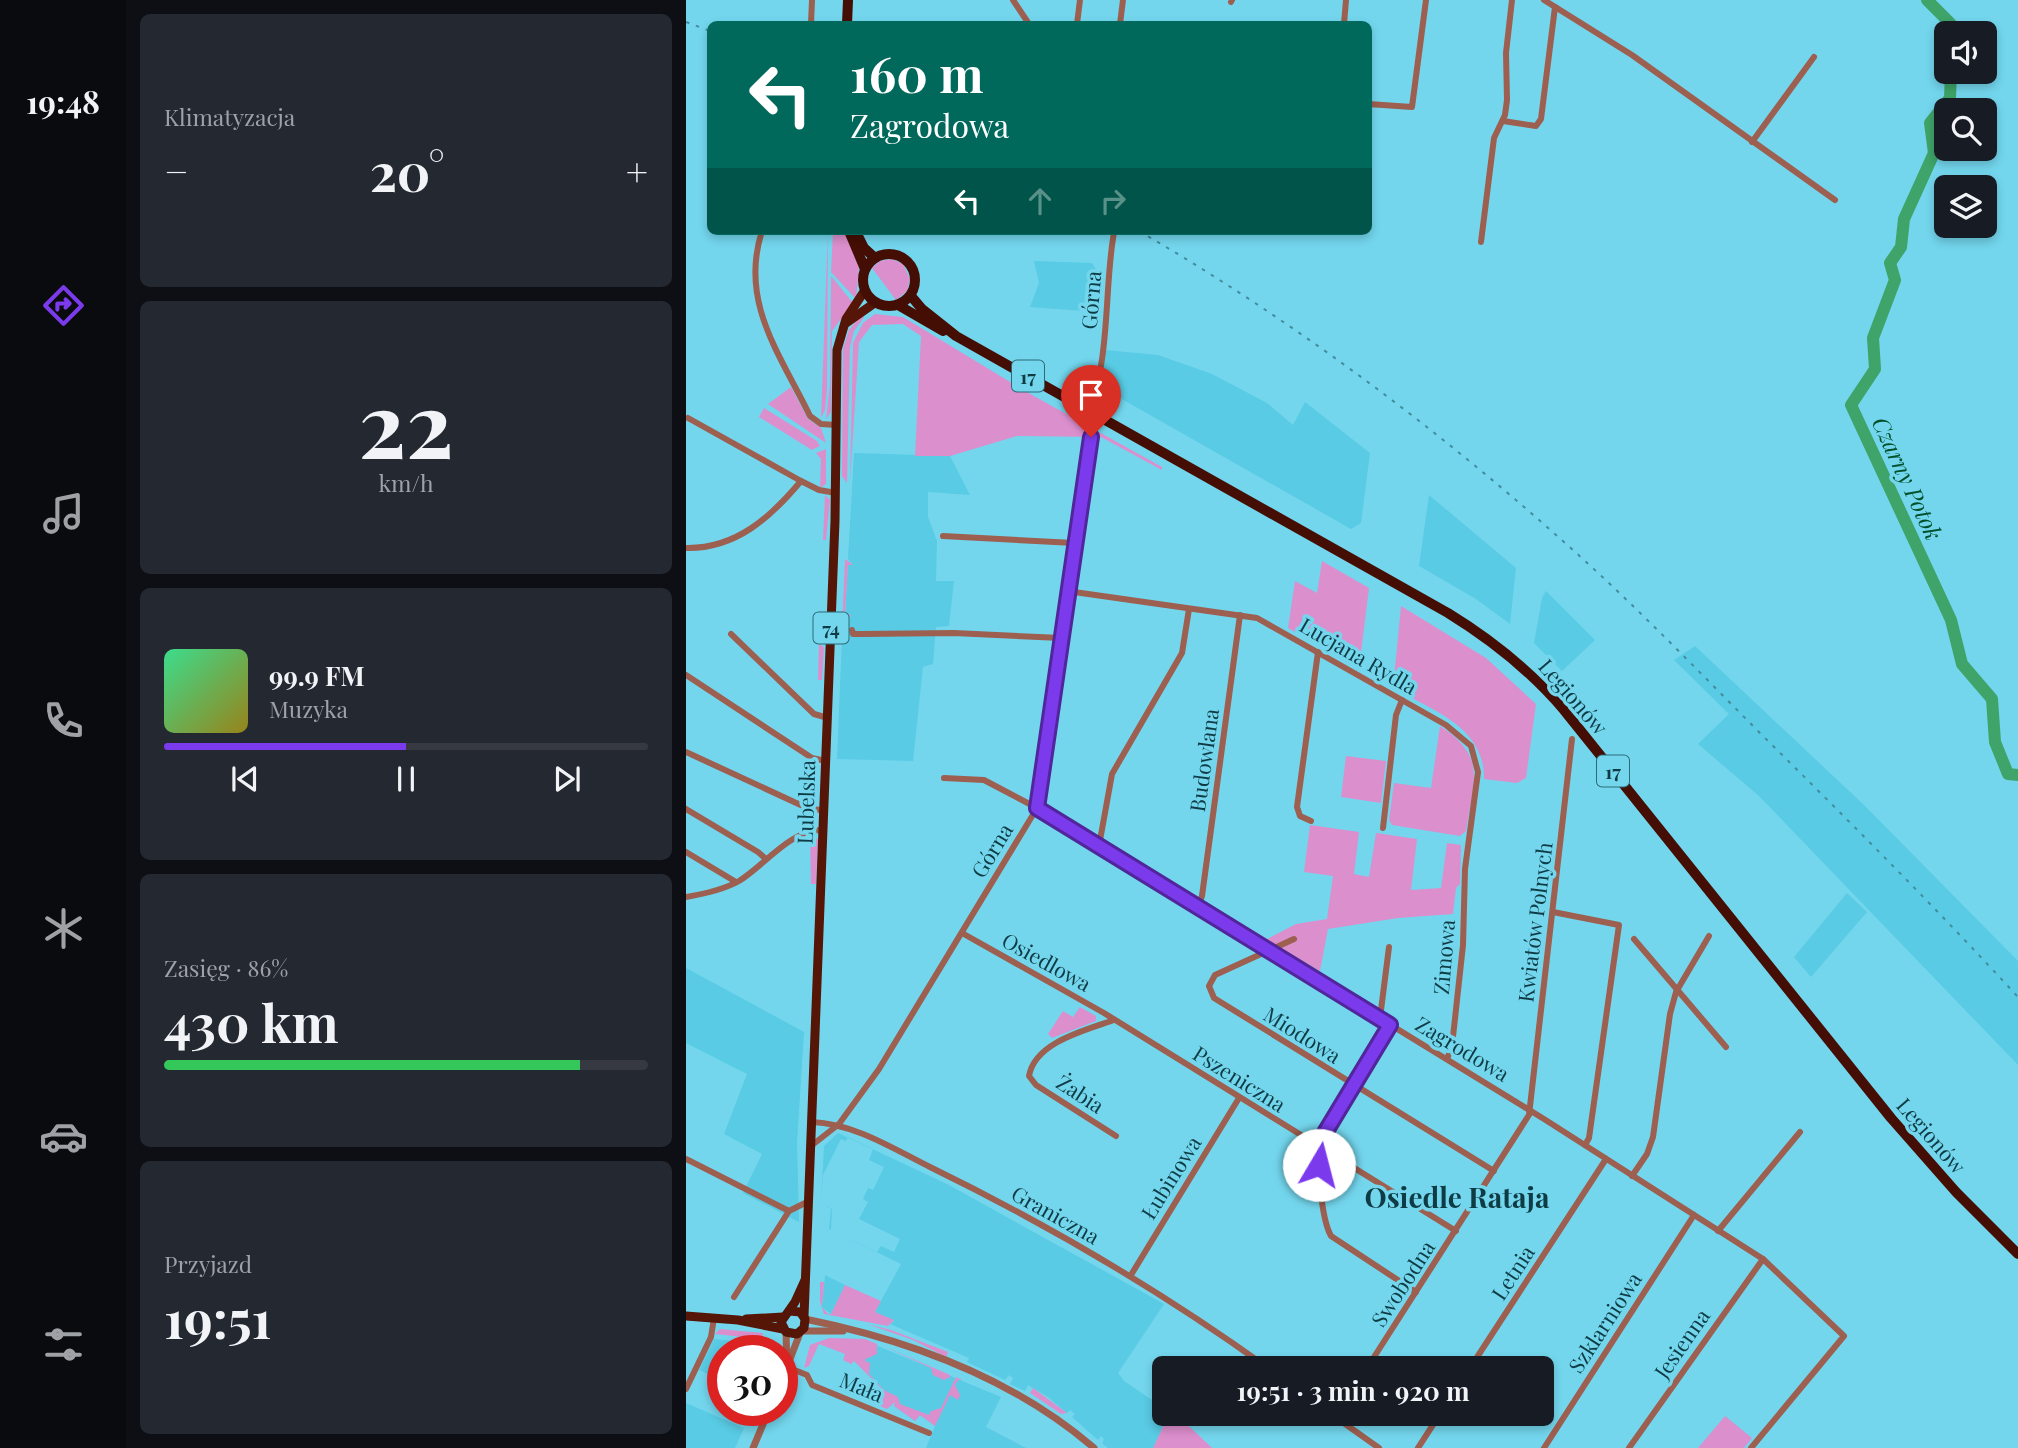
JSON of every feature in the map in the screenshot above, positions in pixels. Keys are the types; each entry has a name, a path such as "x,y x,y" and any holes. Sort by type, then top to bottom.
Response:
{"highway":[{"path":"848,0 848,21"},
{"path":"851,235 865,269 865,290 876,302"},
{"path":"858,235 864,248 875,258"},
{"path":"865,269 875,258 892,254 907,260 915,275 911,296 898,305"},
{"name":"Legionów","path":"911,296 922,309 956,335 1448,613 1489,639 1521,665 1564,710 1891,1118 1956,1192 2018,1254"},
{"name":"17","path":"876,302 887,306 898,305"},
{"name":"Legionów","path":"898,305 935,327 956,335"}],"main road":[{"name":"Lubelska","path":"804,1318 807,1298 805,1280 828,718 835,493 836,350 842,327 865,290"},
{"path":"842,327 876,302"},
{"name":"Lubelska","path":"786,1314 805,1280"},
{"path":"738,1320 786,1314 804,1318"},
{"name":"74","path":"784,1331 786,1314"},
{"path":"686,1316 738,1320 784,1331 801,1332"},
{"name":"74","path":"801,1332 804,1318"}],"street":[{"path":"811,21 812,0"},
{"path":"1013,0 1028,21"},
{"path":"1077,21 1080,0"},
{"path":"1120,21 1123,0"},
{"path":"1344,21 1346,0"},
{"path":"1372,104 1412,107 1426,0"},
{"path":"1481,242 1494,138 1503,121 1509,85 1506,53 1512,0"},
{"path":"1544,0 1632,55 1835,200"},
{"path":"1503,121 1536,126 1541,119 1555,7"},
{"path":"1752,142 1814,57"},
{"path":"761,235 753,270 760,312 810,416 821,424 836,425"},
{"name":"Górna","path":"1087,410 1094,395 1104,337 1114,235"},
{"path":"688,418 819,490 835,493"},
{"name":"Górna","path":"811,1146 839,1124 879,1069 1037,808 1091,437"},
{"path":"686,548 721,543 746,532 771,517 802,481"},
{"path":"943,536 1074,543"},
{"name":"Lucjana Rydla","path":"1068,592 1260,619 1453,729 1466,740 1475,754 1478,772 1464,899"},
{"path":"1099,846 1112,774 1182,653 1189,609"},
{"name":"Budowlana","path":"1198,907 1202,896 1240,615"},
{"path":"852,630 853,634 862,635 954,634 1061,638"},
{"path":"731,634 814,713 828,718"},
{"path":"1311,821 1300,816 1297,807 1318,652"},
{"path":"686,674 812,758 826,761"},
{"path":"1383,828 1396,715 1402,700"},
{"name":"Kwiatów Polnych","path":"1528,1109 1572,739"},
{"path":"686,752 805,807 824,811"},
{"name":"Zagrodowa","path":"944,778 984,780 1037,808 1528,1109 1763,1259 1844,1336 1751,1448"},
{"path":"686,809 766,859"},
{"path":"686,897 736,882 807,833 824,830"},
{"path":"686,852 736,882"},
{"name":"Zimowa","path":"1447,1059 1452,1046 1459,983 1464,899"},
{"path":"1553,912 1619,925 1589,1138 1585,1145"},
{"name":"Osiedlowa","path":"962,933 1114,1020"},
{"path":"1632,1176 1647,1154 1653,1137 1670,1014 1676,992 1709,936"},
{"path":"1269,950 1294,939"},
{"path":"1634,939 1676,992 1726,1047"},
{"path":"1380,1018 1389,947"},
{"name":"Miodowa","path":"1269,950 1216,975 1209,986 1218,1002 1494,1171"},
{"name":"Żabia","path":"1114,1020 1053,1045 1036,1060 1029,1076 1036,1085 1116,1136"},
{"name":"Pszeniczna","path":"1114,1020 1456,1231"},
{"path":"1390,1025 1353,1085 1320,1147 1319,1165 1329,1233 1335,1241 1416,1292"},
{"name":"Łubinowa","path":"1131,1275 1239,1098"},
{"name":"Swobodna","path":"1375,1356 1528,1118 1528,1109"},
{"name":"Graniczna","path":"812,1122 839,1124 970,1186 1131,1275 1185,1308 1251,1356"},
{"path":"1718,1231 1800,1132"},
{"name":"Letnia","path":"1478,1356 1606,1159"},
{"path":"686,1160 789,1211"},
{"path":"734,1297 789,1211 808,1201"},
{"name":"Szklarniowa","path":"1544,1448 1694,1215"},
{"name":"Jesienna","path":"1629,1448 1763,1259"},
{"path":"686,1389 711,1337 714,1318"},
{"path":"804,1318 901,1343 1016,1391 1054,1415 1094,1448"},
{"path":"784,1331 784,1335"},
{"path":"798,1340 801,1332 854,1331"},
{"name":"Mała","path":"798,1371 807,1375 812,1385 929,1433"},
{"path":"753,1448 762,1426"},
{"path":"1349,1426 1378,1448"},
{"path":"1418,1448 1432,1426"},
{"path":"1364,1448 1369,1441"}],"shaded area":[{"path":"828,235 827,389 825,410 821,418"},
{"path":"833,235 846,235 859,267 856,299 831,272"},
{"path":"892,259 903,264 910,279 907,291 896,300 872,268 880,261"},
{"path":"1034,261 1092,263 1100,276 1097,312 1030,307 1039,283"},
{"path":"831,276 853,303 832,331 831,412 826,419 830,385"},
{"path":"862,314 864,317 854,331 850,347 847,483 842,476 843,349 849,330"},
{"path":"875,314 903,317 1025,391 1162,467 1162,470 1101,437 1017,436 950,456 915,456 921,336 903,324 872,325 859,342 850,482 853,343 863,323"},
{"path":"1105,350 1158,355 1212,374 1267,403 1293,425 1305,402 1370,453 1361,523 1351,529 1120,398 1102,395 1103,387 1100,381"},
{"path":"791,387 808,419 821,428 826,443 768,404"},
{"path":"764,408 817,441 820,446 812,450 759,417"},
{"path":"826,449 826,484 820,488 821,459 816,453"},
{"path":"854,453 950,456 970,495 928,492 928,517 937,541 936,581 954,581 949,626 936,627 933,664 923,667 913,761 837,759 842,637 850,615 845,615 848,565 852,564 848,559"},
{"path":"825,495 830,500 826,540 823,540"},
{"path":"1429,495 1516,568 1510,624 1476,599 1419,566"},
{"path":"845,559 853,565 848,565 845,614 851,615 842,627"},
{"path":"1322,561 1369,588 1359,669 1288,628 1295,581 1317,593"},
{"path":"1546,591 1595,640 1562,671 1534,643 1542,598"},
{"path":"1401,606 1486,658 1536,704 1526,778 1517,783 1484,779 1482,761 1476,746 1466,733 1454,722 1393,688"},
{"path":"819,644 824,647 822,680 818,680"},
{"path":"1695,646 1864,805 2018,961 2018,1065 1759,796 1698,744 1729,714 1674,660"},
{"path":"1440,726 1465,749 1474,772 1466,831 1460,836 1392,825 1389,820 1394,783 1431,788"},
{"path":"1346,756 1386,761 1381,803 1341,797"},
{"path":"1310,825 1359,832 1354,874 1369,877 1376,833 1417,839 1411,890 1441,888 1447,843 1461,845 1460,884 1456,888 1453,914 1398,918 1328,929 1320,971 1265,940 1296,924 1327,919 1333,876 1304,872"},
{"path":"810,835 815,835 818,841 816,884 811,884"},
{"path":"1847,893 1867,912 1811,977 1794,957"},
{"path":"686,968 804,1032 797,1143 799,1222 743,1193 762,1154 724,1134 747,1074 686,1043"},
{"path":"1080,1007 1096,1016 1096,1021 1052,1038 1048,1034 1063,1011 1073,1017"},
{"path":"838,1133 848,1138 846,1141 841,1139 823,1175 821,1203 824,1146"},
{"path":"873,1149 947,1184 1164,1304 1118,1373 1124,1381 1152,1400 1152,1426 1163,1426 1153,1448 1108,1448 1102,1443 1104,1439 1101,1436 1098,1440 1072,1417 1075,1414 1070,1410 1067,1413 1028,1385 1025,1391 1010,1384 1013,1378 1009,1375 1005,1380 967,1362 969,1358 890,1324 894,1321 875,1312 901,1264 835,1232 877,1252 881,1246 894,1252 900,1239 859,1219 868,1202 863,1199 868,1188 873,1190 884,1167 869,1160"},
{"path":"1302,1169 1315,1177 1317,1185 1308,1198 1290,1187"},
{"path":"821,1203 832,1209 831,1230 829,1229 831,1209"},
{"path":"825,1275 845,1285 831,1314 822,1307"},
{"path":"820,1282 824,1282 822,1307 828,1314 831,1314 845,1285 881,1301 875,1312 894,1320 888,1326 824,1314 820,1301"},
{"path":"867,1324 891,1330 948,1352 946,1357 913,1340"},
{"path":"720,1329 763,1333 763,1335 715,1334"},
{"path":"829,1338 865,1339 877,1344 877,1354 864,1360 870,1363 869,1374 884,1390 898,1397 900,1404 929,1415 931,1411 941,1408 956,1377 962,1380 958,1380 955,1385 960,1395 958,1400 950,1395 935,1426 920,1415 915,1421 894,1406 895,1402 887,1409 873,1403 880,1387 854,1361 851,1364 843,1360 845,1354 819,1344 809,1366 804,1368 810,1345"},
{"path":"868,1342 1001,1397 986,1427 1026,1448 926,1448 935,1426 920,1415 915,1421 894,1406 896,1402 848,1355"},
{"path":"883,1346 950,1375 950,1377 944,1380 933,1375 931,1368"},
{"path":"707,1353 707,1374 699,1370"},
{"path":"1033,1388 1067,1413 1061,1414 1030,1393"},
{"path":"686,1403 707,1412 707,1426 744,1428 735,1448 686,1448"},
{"path":"1725,1416 1752,1438 1744,1448 1698,1448"},
{"path":"1163,1426 1188,1426 1212,1448 1153,1448"}],"waterway":[{"name":"Czarny Potok","path":"1927,0 1948,21"},
{"name":"Czarny Potok","path":"1951,84 1950,98 1930,123 1934,153 1904,219 1901,247 1890,263 1895,280 1873,338 1875,369 1851,405 1951,620 1962,664 1992,699 1995,742 2008,774 2018,775"}],"railway":[{"path":"686,22 707,30"},
{"path":"1146,235 1310,340 1419,421 1523,506 1599,573 1670,642 1892,865 2018,997"}],"district":[{"name":"Osiedle Rataja","path":"1457,1196"}],"route":[{"path":"1091,437 1037,808 1390,1025 1317,1146 1322,1149 1319,1165"}]}
